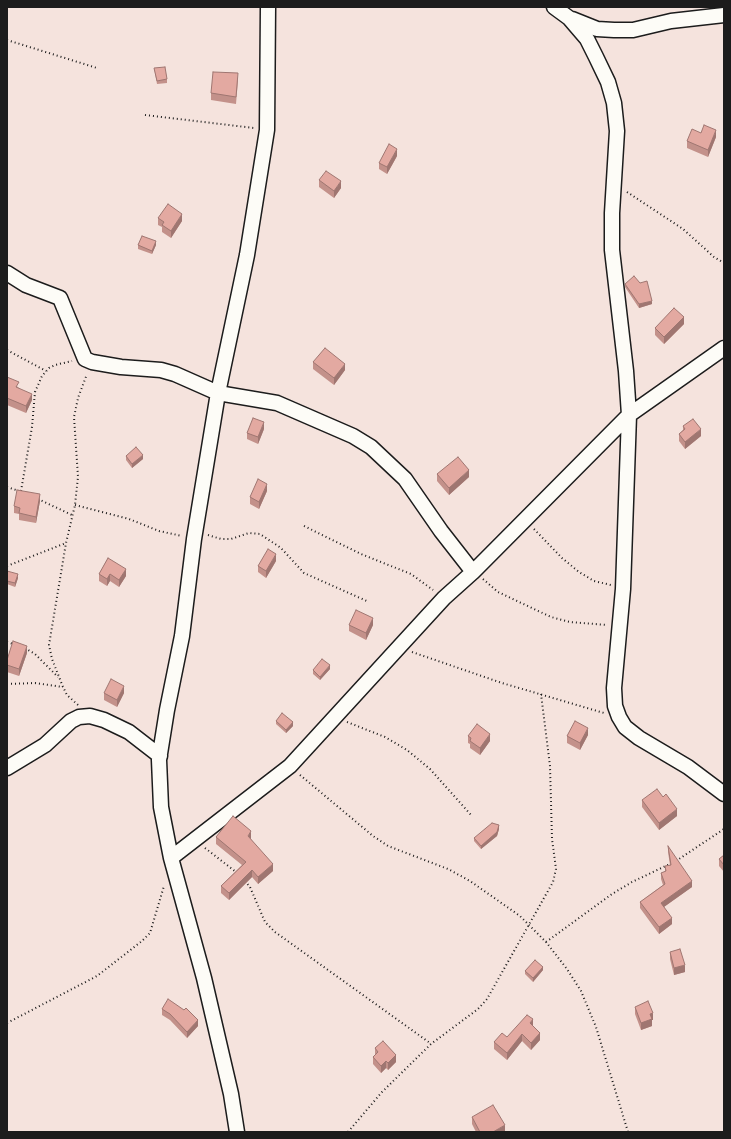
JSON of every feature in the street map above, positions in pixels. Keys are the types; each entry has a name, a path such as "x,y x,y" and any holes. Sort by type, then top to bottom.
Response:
{"street":[{"path":"237,1132 231,1094 206,986 173,863 161,807 160,756 182,636 195,534 218,393 247,255 267,130 268,7"},
{"path":"554,7 569,18 587,39 608,82 614,103 617,131 613,185 612,250 626,371 629,415 621,626 614,688 616,706 619,717 625,727 639,738 672,756 724,794"},
{"path":"569,18 597,29 633,30 671,21 724,15"},
{"path":"7,273 26,285 60,298 88,360 121,367 161,370 175,374 218,393 277,403 354,436 371,447 405,479 441,531 473,572"},
{"path":"173,863 194,841 290,766 444,598 473,572 629,415 724,348"},
{"path":"7,768 45,745 71,721 78,717 90,716 104,720 129,732 160,756"}],"path":[{"path":"7,40 97,68"},
{"path":"145,115 224,123 267,130"},
{"path":"613,185 634,195 683,230 714,257 724,263"},
{"path":"7,350 46,371"},
{"path":"21,491 32,427 35,392 46,371 55,365 88,360 74,417 78,477 76,505 72,515 66,543 50,635 52,659 58,677 68,695 90,716"},
{"path":"7,487 27,494"},
{"path":"34,497 72,515"},
{"path":"76,505 129,519 159,531 195,534 221,539 231,539 249,534 260,534 281,548 304,573 369,602"},
{"path":"525,519 562,558 579,572 594,581 623,589"},
{"path":"304,526 361,554 411,574 444,598"},
{"path":"7,566 66,543"},
{"path":"473,572 498,592 551,617 570,622 621,626"},
{"path":"7,642 17,645"},
{"path":"23,647 35,654 58,677"},
{"path":"399,647 502,683 619,717"},
{"path":"7,684 35,684 63,687"},
{"path":"348,1132 382,1092 431,1044 478,1009 487,999 552,882 556,869 552,839 550,766 541,694"},
{"path":"334,718 385,737 407,750 430,769 472,816"},
{"path":"290,766 373,836 388,846 448,869 470,881 520,916 546,942 567,969 584,998 596,1027 628,1132"},
{"path":"546,942 612,894 632,882 674,862 724,829"},
{"path":"194,841 236,872"},
{"path":"7,1023 97,976 142,941 150,933 173,863"},
{"path":"242,878 250,887 265,922 280,936 431,1044"}],"building":[{"path":"165,67 167,79 157,81 154,68"},
{"path":"213,72 238,73 236,97 211,93"},
{"path":"704,125 716,130 708,150 687,141 692,129 701,133"},
{"path":"389,144 397,149 387,167 379,163"},
{"path":"326,171 341,181 334,191 319,180"},
{"path":"168,204 182,214 171,231 162,225 164,222 158,218"},
{"path":"142,236 156,241 152,251 138,245"},
{"path":"634,276 640,283 647,281 652,301 639,304 625,284"},
{"path":"674,308 684,317 664,337 655,328"},
{"path":"325,348 345,364 334,378 313,362"},
{"path":"7,377 19,382 16,387 32,394 26,406 7,398"},
{"path":"253,418 264,422 258,437 247,433"},
{"path":"693,419 701,429 685,442 679,434 685,429 683,426"},
{"path":"136,447 143,455 132,464 126,456"},
{"path":"458,457 469,470 449,488 437,474"},
{"path":"258,479 267,484 259,502 250,497"},
{"path":"17,490 40,494 36,517 19,513 20,508 14,506"},
{"path":"268,549 276,554 266,571 258,566"},
{"path":"108,558 126,569 119,580 110,574 107,579 99,574"},
{"path":"7,571 18,574 15,583 7,581"},
{"path":"356,610 373,618 366,633 349,625"},
{"path":"13,641 27,646 19,669 7,665 7,660"},
{"path":"322,659 330,665 320,677 313,670"},
{"path":"111,679 124,686 117,700 104,693"},
{"path":"282,713 293,722 286,730 276,721"},
{"path":"575,721 588,728 580,743 567,736"},
{"path":"477,724 490,734 480,748 470,741 471,738 468,736"},
{"path":"657,789 663,797 666,794 677,809 659,823 642,800"},
{"path":"233,816 251,831 248,836 273,864 258,877 252,870 229,893 221,886 246,862 216,837"},
{"path":"492,823 499,825 497,832 481,846 474,838"},
{"path":"668,846 692,881 661,903 672,918 659,927 640,902 665,884 661,873 666,871 665,866 671,865"},
{"path":"724,855 724,865 719,859"},
{"path":"680,949 685,965 674,968 670,952"},
{"path":"535,960 543,967 533,978 525,971"},
{"path":"168,999 184,1010 186,1008 198,1020 187,1032 170,1014 162,1009"},
{"path":"648,1001 653,1013 650,1014 652,1019 641,1023 635,1007"},
{"path":"527,1015 533,1019 530,1023 540,1033 531,1043 522,1034 507,1053 494,1042 502,1033 507,1037"},
{"path":"383,1041 396,1055 388,1063 386,1061 381,1066 373,1057 378,1052 375,1048"},
{"path":"493,1105 505,1125 493,1132 480,1132 472,1117"}]}
